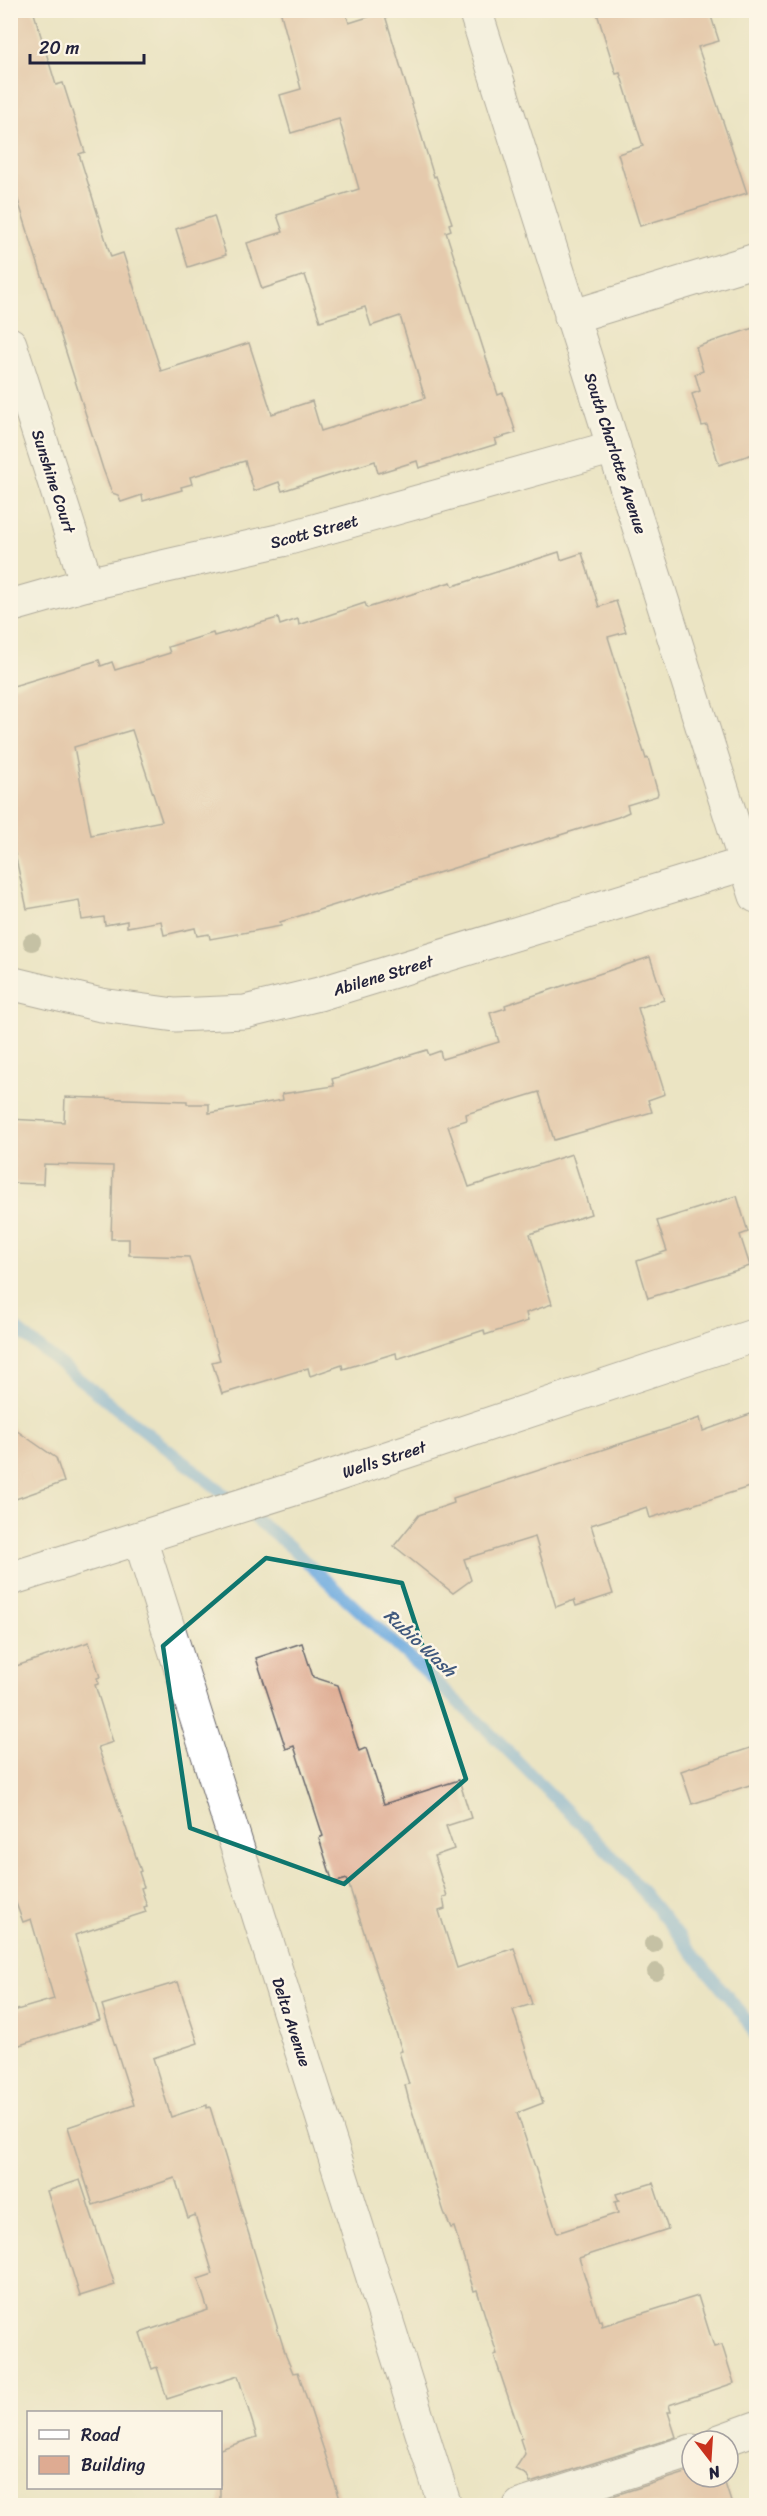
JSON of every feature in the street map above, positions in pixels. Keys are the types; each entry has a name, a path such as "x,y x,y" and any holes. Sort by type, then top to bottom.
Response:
{"street":[{"name":"South Charlotte Avenue","path":"475,10 756,896"},
{"path":"571,317 756,260"},
{"name":"Sunshine Court","path":"10,344 87,584"},
{"name":"Scott Street","path":"10,606 87,584 282,540 614,447"},
{"name":"Abilene Street","path":"10,983 101,1005 175,1015 245,1012 331,991 747,863"},
{"name":"Wells Street","path":"10,1579 303,1486 756,1335"},
{"name":"Delta Avenue","path":"140,1539 445,2505"},
{"path":"740,2434 756,2428"},
{"path":"520,2505 680,2455"}],"highlighted area":[{"path":"266,1558 402,1583 466,1779 344,1884 190,1828 163,1646"}],"building":[{"path":"10,10 33,10 56,85 63,83 85,152 79,154 111,257 123,253 161,371 249,343 272,414 312,401 321,431 425,398 400,316 371,326 365,307 320,321 305,275 262,289 247,243 283,232 277,215 359,189 339,119 291,133 280,95 301,89 280,10 345,10 349,23 384,12 434,177 436,176 452,223 449,224 451,230 446,232 498,395 503,393 516,433 495,439 497,444 419,468 417,461 378,473 375,461 282,491 279,482 254,491 245,461 190,477 192,484 181,487 182,490 143,501 142,495 121,502 118,495 112,493 103,469 10,175"},
{"path":"596,10 709,10 719,41 698,47 747,193 640,226 618,154 643,146 620,73 616,74"},
{"path":"214,216 226,255 188,267 176,229"},
{"path":"756,327 756,453 719,465 707,425 702,426 692,394 700,391 695,374 703,371 696,347"},
{"path":"559,552 561,560 582,553 599,607 616,601 626,632 608,637 646,759 648,758 657,796 627,805 629,812 618,817 280,922 281,926 210,939 209,934 197,936 195,928 164,935 161,921 127,927 127,921 105,925 104,917 82,920 79,900 27,909 15,854 10,855 10,687 99,660 101,666 112,662 115,670 170,653 168,647 213,633 214,636 278,618 280,625 298,619 299,625 365,603 367,608 451,582 453,586","holes":["132,730 162,821 91,835 74,747"]},
{"path":"650,957 664,1000 638,1008 665,1094 648,1100 652,1112 554,1140 539,1092 466,1114 467,1120 448,1126 469,1187 572,1154 591,1214 530,1234 552,1304 526,1313 528,1321 485,1335 484,1330 397,1359 396,1353 343,1369 342,1365 310,1376 308,1368 222,1394 212,1362 220,1360 189,1257 129,1255 129,1239 111,1239 113,1166 44,1164 43,1184 10,1183 10,1119 64,1122 65,1097 187,1101 187,1104 209,1104 209,1113 283,1100 282,1094 334,1086 332,1079 427,1050 429,1055 440,1051 442,1059 499,1042 490,1013 506,1008 505,1005"},
{"path":"737,1196 748,1232 740,1235 750,1266 648,1298 637,1261 667,1251 657,1221"},
{"path":"756,1412 756,1485 650,1518 647,1507 591,1525 613,1594 576,1606 574,1600 556,1607 535,1537 464,1559 471,1580 453,1593 394,1546 419,1515 454,1503 453,1498 700,1418 703,1431"},
{"path":"10,1426 56,1458 64,1482 10,1501"},
{"path":"89,1642 100,1677 97,1678 98,1684 95,1685 113,1742 98,1747 141,1871 139,1872 144,1887 141,1888 147,1906 144,1907 146,1912 75,1935 100,2020 10,2048 10,2012 54,1999 31,1919 23,1922 10,1887 10,1668"},
{"path":"302,1643 313,1677 338,1685 359,1751 366,1748 384,1804 459,1780 471,1818 446,1826 454,1849 434,1856 447,1896 443,1897 445,1909 439,1911 457,1968 514,1948 532,2004 513,2010 543,2103 517,2113 557,2233 618,2213 615,2202 619,2201 616,2194 653,2183 668,2229 579,2258 602,2326 698,2296 714,2347 722,2345 734,2383 669,2405 671,2412 668,2412 676,2437 530,2483 527,2475 515,2469 525,2454 520,2439 522,2438 494,2355 497,2354 477,2290 474,2291 454,2227 451,2228 444,2212 409,2101 405,2085 409,2084 399,2052 402,2051 347,1879 333,1883 319,1838 323,1836 294,1746 286,1749 256,1658"},
{"path":"756,1746 756,1783 692,1804 681,1771"},
{"path":"178,1982 198,2043 153,2058 171,2117 207,2105 207,2108 210,2107 286,2356 293,2373 298,2372 342,2505 220,2505 222,2448 257,2437 238,2376 167,2399 157,2367 152,2369 140,2333 208,2310 198,2279 213,2274 195,2215 188,2218 175,2178 93,2205 68,2127 134,2105 102,2005"},
{"path":"80,2180 115,2285 80,2296 47,2191"},
{"path":"680,2475 680,2489 727,2489 732,2505 608,2505 606,2498"}],"waterway":[{"name":"Rubio Wash","path":"10,1324 287,1544 478,1721 621,1865 743,2015 756,2037"}]}
